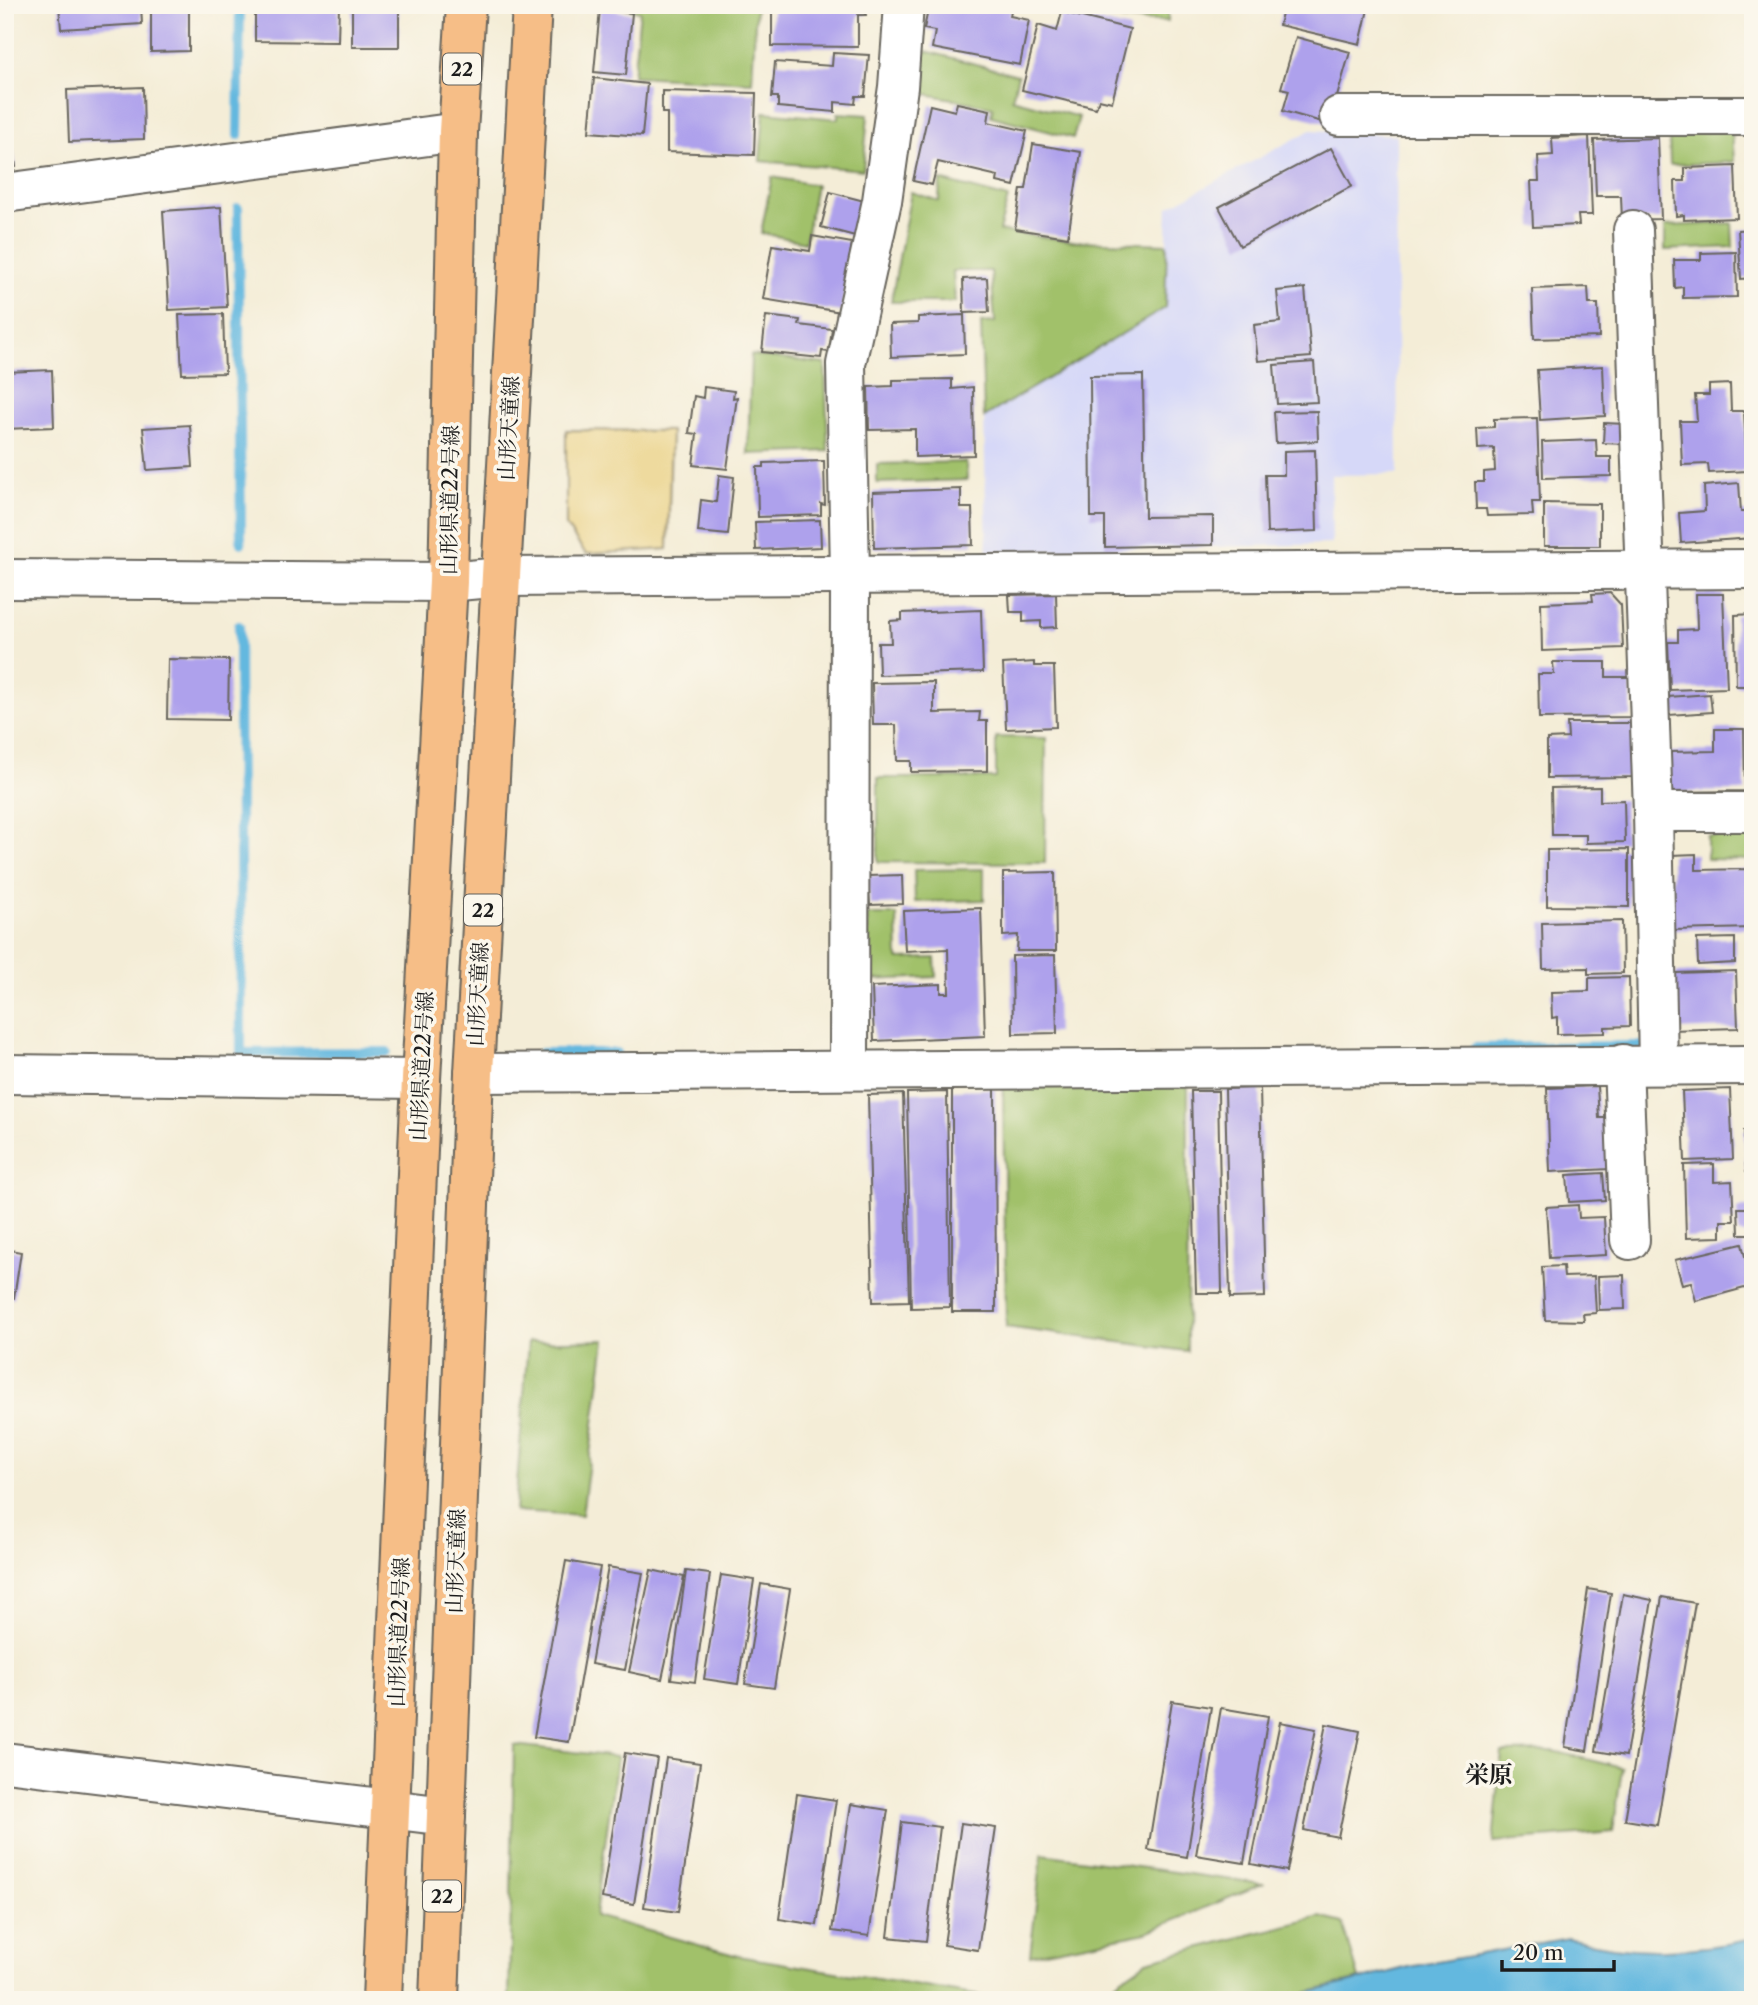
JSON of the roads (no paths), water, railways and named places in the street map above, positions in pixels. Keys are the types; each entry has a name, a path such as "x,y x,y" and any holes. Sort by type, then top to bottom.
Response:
{"main road":[{"name":"22","path":"458,132 466,5"},
{"name":"山形天童線","path":"446,1816 474,1073 532,5"},
{"name":"山形県道22号線","path":"382,1983 421,1079 448,582 458,132"},
{"name":"22","path":"439,1987 446,1816"}],"street":[{"path":"849,1070 850,574 846,364 881,201 898,87 904,5"},
{"path":"1339,116 1753,116"},
{"path":"5,193 458,132"},
{"path":"1630,1240 1653,813 1633,230"},
{"path":"5,579 448,582 501,577 1753,569"},
{"path":"1653,813 1753,812"},
{"path":"474,1073 1753,1065"},
{"path":"5,1074 421,1079"},
{"path":"5,1762 446,1816"}],"water":[{"path":"1568,1938 1614,1947 1660,1950 1706,1947 1753,1939 1753,2000 1280,2000 1409,1967"}],"waterway":[{"path":"238,135 240,5"},
{"path":"238,208 241,543"},
{"path":"239,626 241,1053 387,1052"},
{"path":"1475,1048 1639,1046"},
{"path":"542,1053 616,1053"}],"district":[{"name":"栄原","path":"1489,1775"}]}
